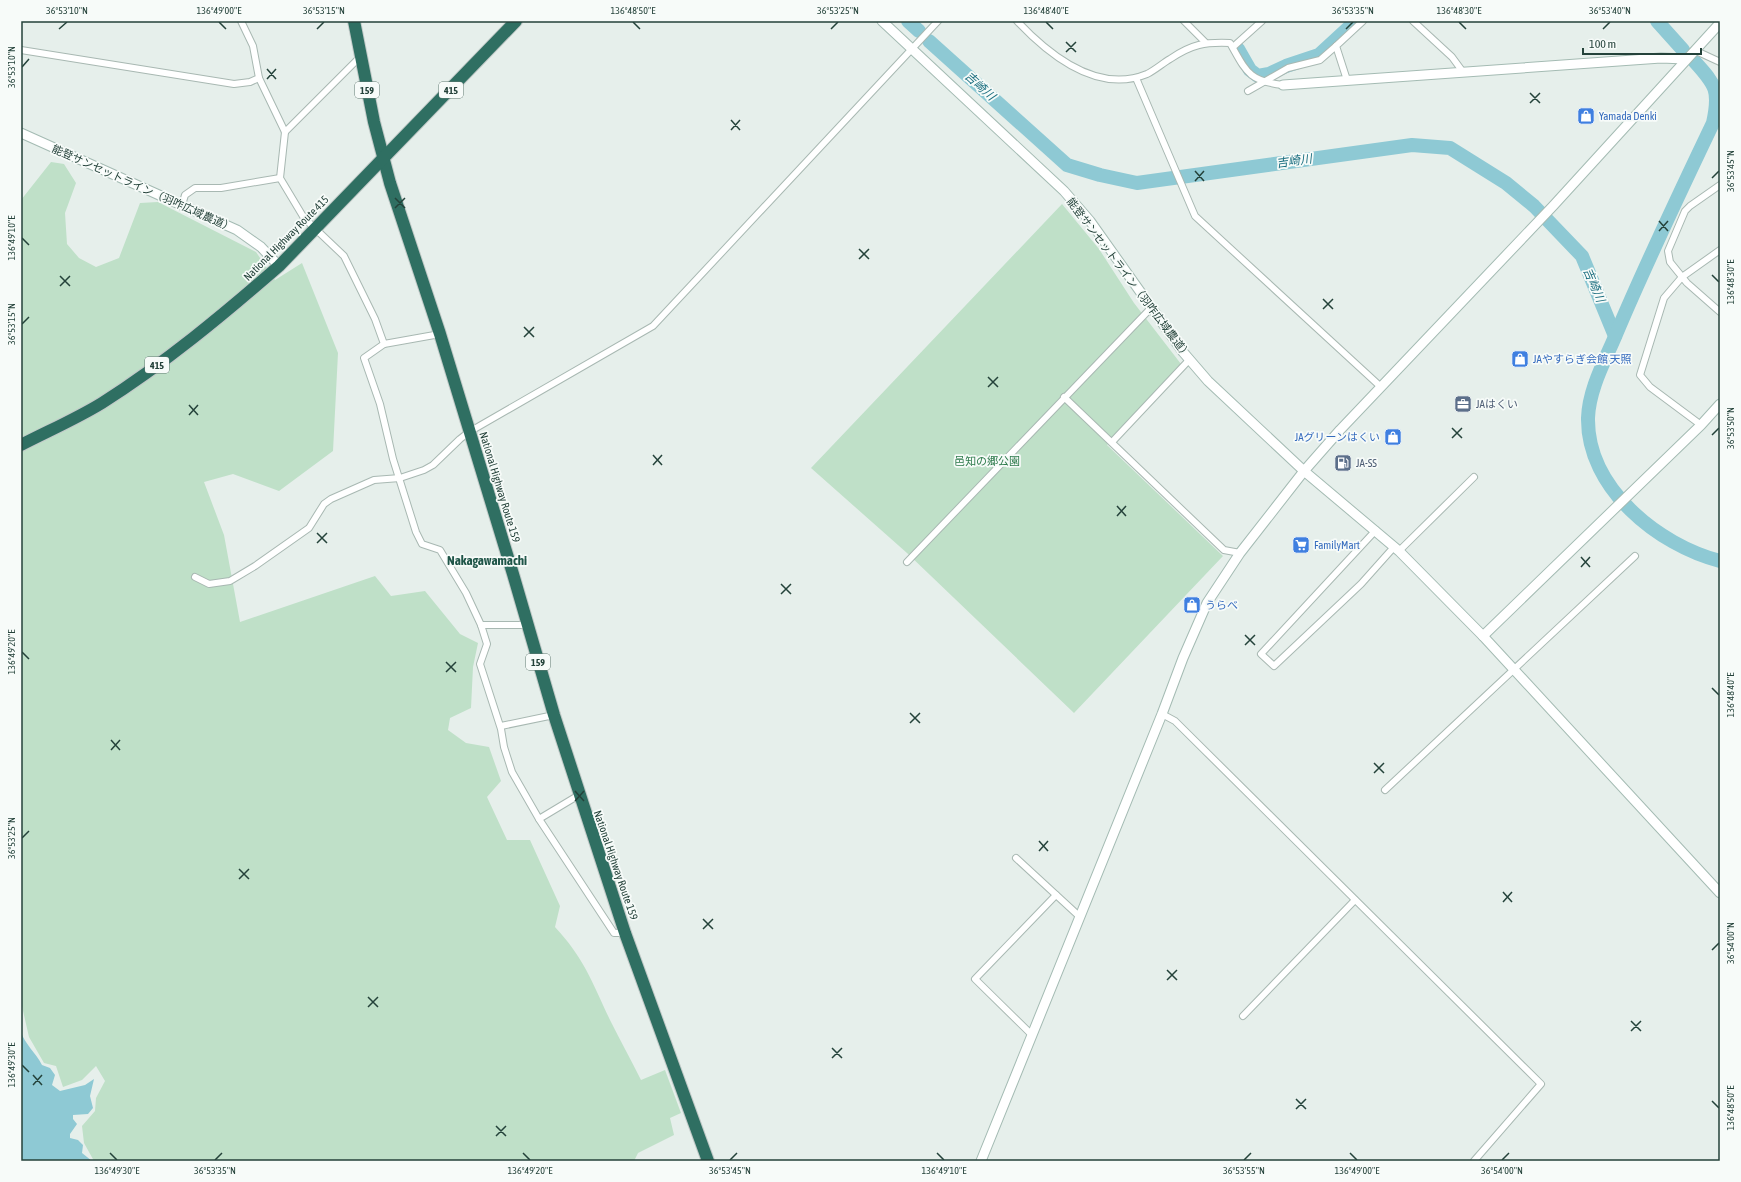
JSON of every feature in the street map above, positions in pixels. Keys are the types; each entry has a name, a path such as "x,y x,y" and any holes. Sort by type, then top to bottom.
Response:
{"highway":[{"name":"National Highway Route 159","path":"354,21 374,122 385,158 390,183 440,334 554,715 625,932 708,1161"},
{"name":"National Highway Route 415","path":"21,445 101,403 138,378 179,348 279,266 516,21"}],"street":[{"path":"241,21 254,46 259,78 285,132 280,178 304,218 346,260 375,319 384,344"},
{"name":"能登サンセットライン（羽咋広域農道）","path":"882,21 1064,191 1090,220 1151,308 1208,381 1304,471 1376,530 1396,549 1483,636 1720,893"},
{"path":"196,577 208,584 230,581 255,566 310,528 324,504 331,499 378,479 400,478 433,465 460,438 653,326 938,21"},
{"path":"1017,21 1034,39 1060,58 1090,75 1104,79 1136,78 1149,73 1180,51 1205,42 1230,43 1251,76 1266,83 1283,85 1661,58 1685,59"},
{"path":"1184,21 1205,42"},
{"path":"1232,47 1262,21"},
{"path":"1248,91 1288,68 1320,60 1363,21"},
{"path":"1413,21 1452,57 1463,72"},
{"path":"981,1161 1031,1034 1162,714 1183,658 1207,602 1240,553 1304,471 1381,387 1553,206 1685,59 1720,23"},
{"path":"1336,46 1347,80"},
{"path":"21,50 234,84 250,82 259,78"},
{"path":"1694,50 1720,62"},
{"path":"285,132 360,57"},
{"path":"1136,78 1196,216 1381,387"},
{"name":"能登サンセットライン（羽咋広域農道）","path":"21,133 237,230 261,247 279,266"},
{"path":"182,205 185,195 195,188 221,188 280,178"},
{"path":"1720,185 1685,211 1668,251 1670,262 1687,283 1720,312"},
{"path":"1701,425 1650,387 1640,375 1664,298 1682,277 1720,250"},
{"path":"907,562 1151,308"},
{"path":"440,334 384,344 364,358 416,532 422,544 440,550 466,594 480,625 487,644 480,664 500,726 504,747 512,772 539,819 614,933 625,932"},
{"path":"1112,442 1190,359"},
{"path":"1064,397 1224,550 1240,553"},
{"path":"1483,636 1701,425 1720,404"},
{"path":"1376,530 1261,654 1274,666 1396,549 1474,477"},
{"path":"1385,790 1635,556"},
{"path":"480,625 528,625"},
{"path":"1162,714 1175,721 1541,1084 1474,1161"},
{"path":"500,726 554,715"},
{"path":"539,819 579,795"},
{"path":"1016,858 1079,916"},
{"path":"1031,1034 975,979 1056,895"},
{"path":"1243,1016 1355,900"}],"green space":[{"path":"51,162 64,164 76,183 65,213 67,244 79,258 96,267 119,258 140,203 158,202 256,252 275,280 302,263 338,353 333,451 279,491 233,474 204,482 224,535 240,622 375,576 391,596 425,591 460,634 478,643 473,667 471,708 450,718 448,730 466,743 489,747 501,781 487,797 507,840 530,840 560,906 555,927 573,949 587,971 641,1080 665,1070 681,1113 670,1118 674,1135 638,1153 634,1161 94,1161 84,1143 82,1126 95,1111 96,1098 105,1081 96,1066 82,1080 63,1087 56,1066 44,1063 29,1037 21,1002 21,200"},
{"name":"邑知の郷公園","path":"1062,204 1099,249 1134,303 1181,364 1107,445 1223,556 1074,713 907,553 811,468"}],"water":[{"path":"21,1032 42,1065 50,1068 55,1075 52,1085 60,1091 85,1085 94,1079 90,1096 93,1108 88,1114 73,1115 73,1119 77,1124 70,1134 70,1138 78,1140 83,1145 82,1153 92,1161 21,1161"}],"waterway":[{"name":"吉崎川","path":"908,21 919,31"},
{"name":"吉崎川","path":"1238,49 1250,70 1258,76 1269,74 1286,66 1319,55 1356,21"},
{"name":"吉崎川","path":"1657,21 1683,50"},
{"name":"吉崎川","path":"929,41 1067,165 1100,175 1137,183 1412,145 1450,148 1506,183 1534,206 1582,256 1615,336"},
{"name":"吉崎川","path":"1695,62 1708,77 1714,89 1716,103 1713,123 1652,253 1603,363 1591,396 1588,418 1591,444 1599,468 1613,490 1630,510 1673,542 1696,553 1720,561"}],"place":[{"name":"Yamada Denki","path":"1586,116"},
{"name":"JAやすらぎ会館 天照","path":"1520,359"},
{"name":"JAはくい","path":"1463,404"},
{"name":"JAグリーンはくい","path":"1393,437"},
{"name":"JA-SS","path":"1343,463"},
{"name":"FamilyMart","path":"1301,545"},
{"name":"うらべ","path":"1192,605"}],"district":[{"name":"Nakagawamachi","path":"487,560"}]}
